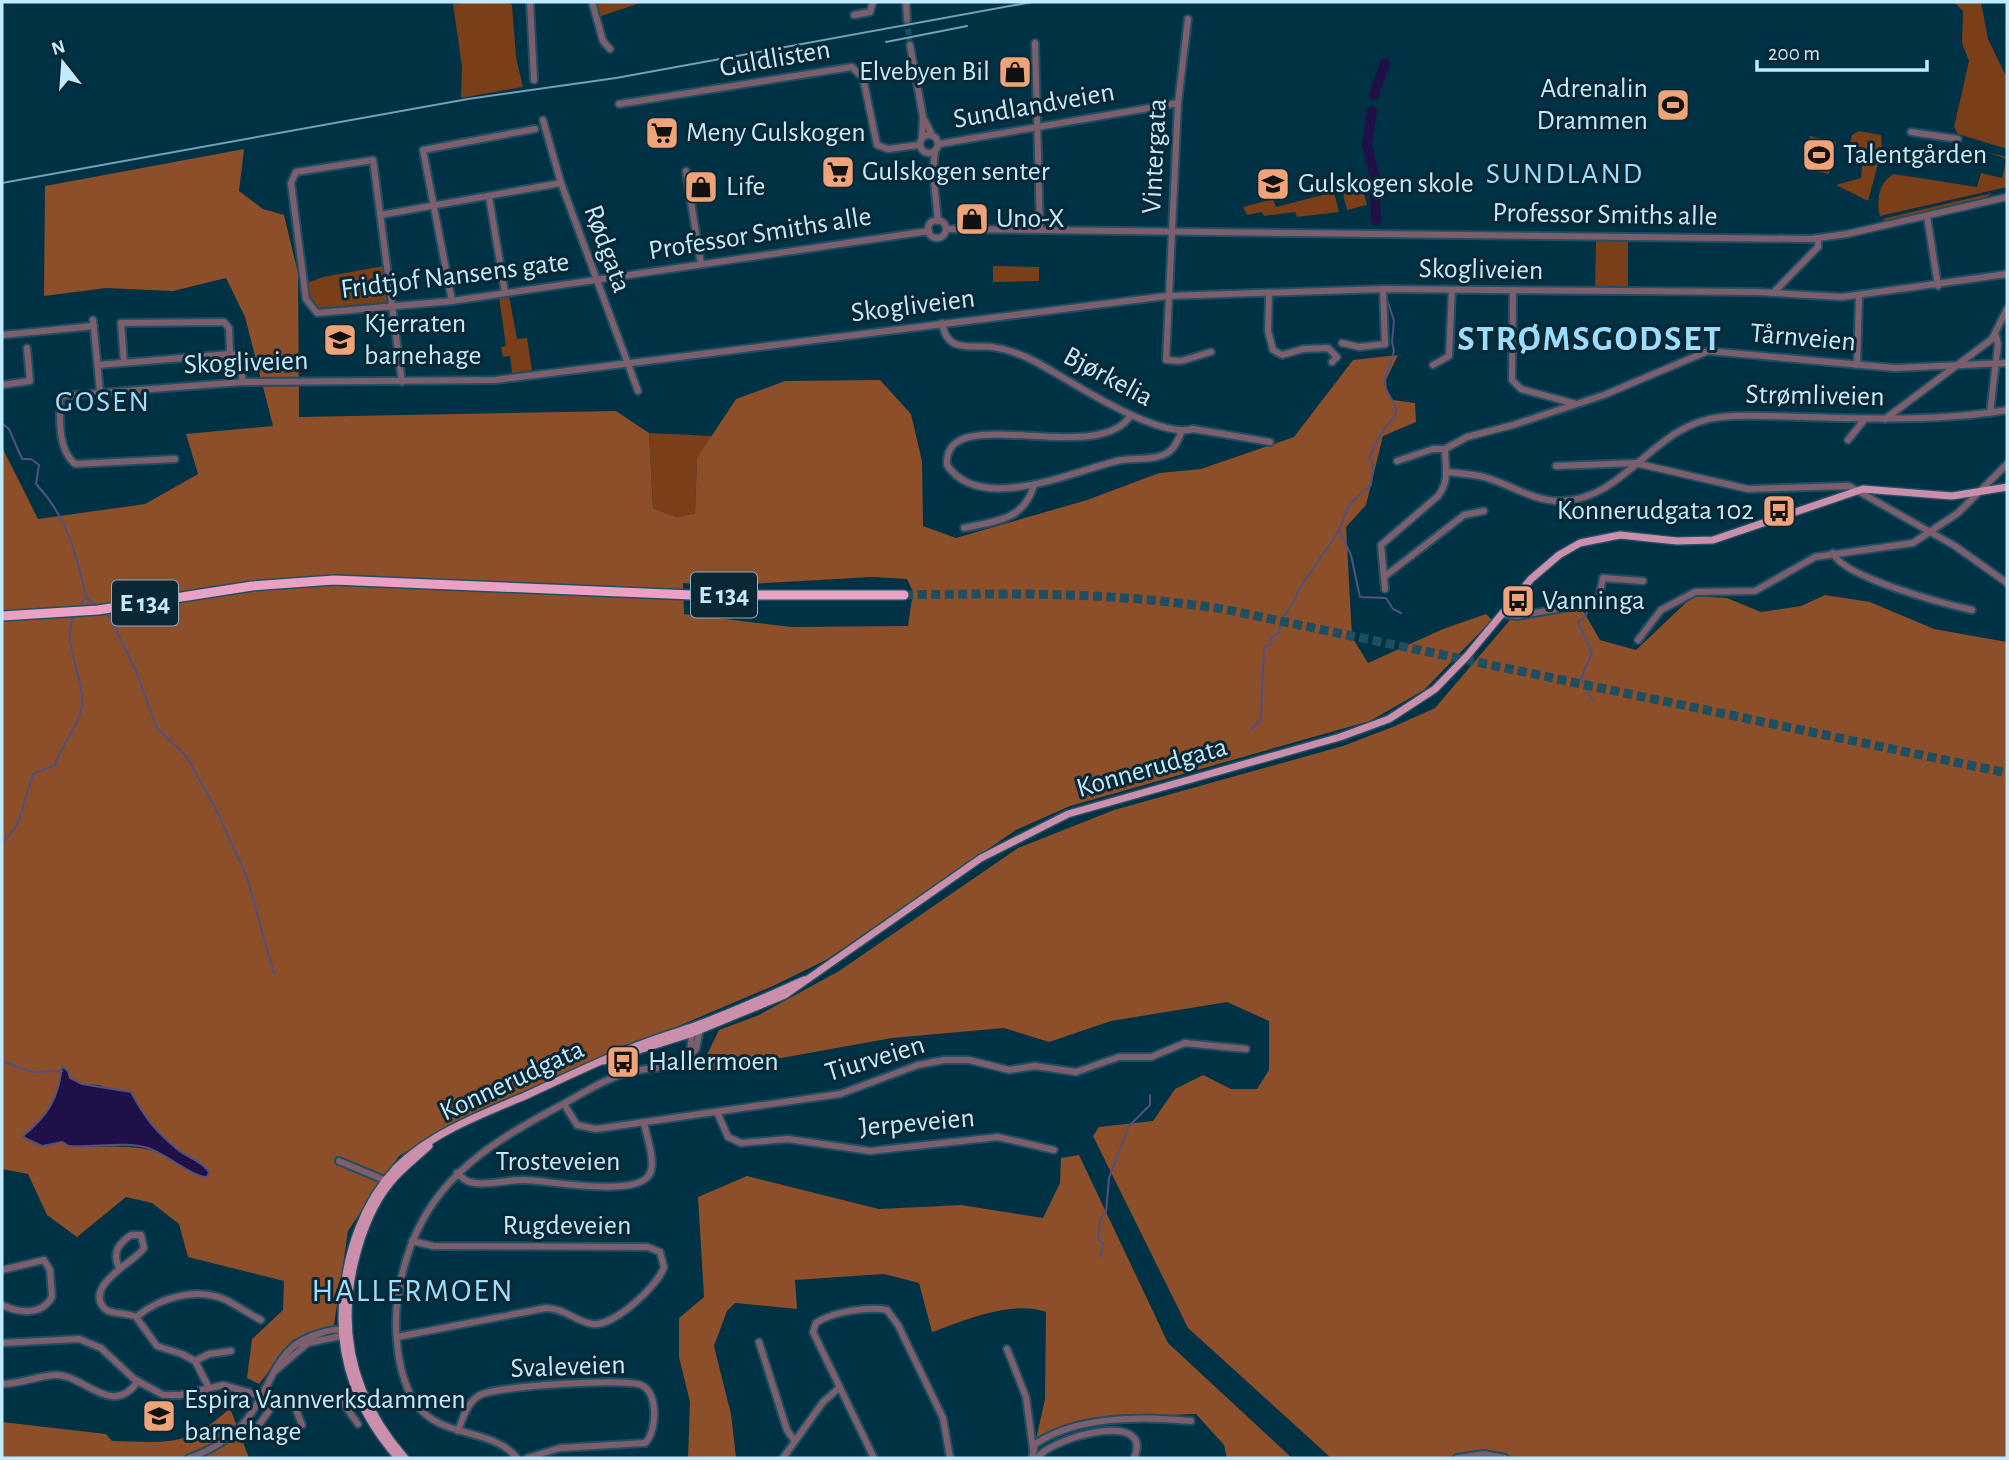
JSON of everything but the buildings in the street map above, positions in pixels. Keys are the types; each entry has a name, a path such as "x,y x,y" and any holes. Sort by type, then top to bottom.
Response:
{"highway":[{"name":"E 134","path":"2,614 89,611 300,579 761,596 904,595"}],"main road":[{"name":"Konnerudgata","path":"398,1458 374,1427 358,1397 347,1366 343,1332 344,1282 366,1211 411,1154 488,1112 604,1061 694,1030 813,976 981,858 1040,826 1101,803 1356,732 1389,719 1423,698 1444,680 1550,562 1588,540 1620,535 1677,541 1713,540 1744,532 1857,490 1883,488 1952,496 1987,485 2007,487"},
{"name":"Konnerudgata","path":"343,1332 363,1393 378,1423 405,1458"}],"street":[{"path":"530,2 534,80"},
{"path":"592,2 603,41 610,49"},
{"path":"854,15 870,12 873,2"},
{"path":"906,2 907,20"},
{"name":"Vintergata","path":"1188,19 1178,103 1166,361 1181,361 1211,352"},
{"path":"1035,43 1040,230"},
{"path":"910,45 923,117 921,141 933,173"},
{"name":"Guldlisten","path":"619,104 852,67 863,78 877,145 888,149 921,141"},
{"name":"Sundlandveien","path":"939,144 1178,103"},
{"path":"923,117 939,144 935,151 933,173 938,221 946,229 940,238 934,237 929,231 931,224 938,221"},
{"name":"Rødgata","path":"543,120 561,183 638,391"},
{"path":"452,301 423,150 535,129"},
{"path":"1911,132 1958,139"},
{"path":"921,141 932,135"},
{"path":"925,152 935,151"},
{"name":"Fridtjof Nansens gate","path":"380,215 373,160 296,172 291,178 306,299 317,313 452,301 597,280"},
{"path":"686,171 701,264"},
{"path":"402,382 380,215 561,183"},
{"path":"489,197 505,293"},
{"name":"Professor Smiths alle","path":"946,229 1818,238 2007,197"},
{"path":"1927,216 1938,286"},
{"name":"Professor Smiths alle","path":"597,280 929,231"},
{"path":"1773,293 1818,247 1818,238"},
{"name":"Skogliveien","path":"175,459 75,464 67,457 60,429 60,396 243,382 495,380 1167,296 1383,289 1773,293 1798,297 1859,297 2007,274"},
{"path":"1342,343 1359,347 1385,344 1383,289"},
{"path":"1433,365 1449,356 1452,290"},
{"path":"1513,292 1512,380 1521,388 1576,404"},
{"path":"1269,293 1268,331 1273,349 1282,355 1303,348 1328,348 1337,357 1332,362"},
{"path":"1857,365 1859,297"},
{"path":"1885,419 1996,335 2007,309"},
{"path":"124,362 121,323 224,322 229,328 230,354"},
{"path":"2,335 93,323 100,392"},
{"name":"Bjørkelia","path":"942,323 945,337 953,345 962,348 992,347 1013,353 1035,362 1131,415 1181,433 1193,429 1270,442"},
{"path":"1990,413 1998,344 1996,335"},
{"path":"2,385 30,381 27,348"},
{"name":"Tårnveien","path":"1397,461 1433,449 1445,449 1467,437 1513,425 1628,386 1708,351 1857,365 1955,368 2007,363"},
{"path":"98,365 230,354 238,355 241,359 243,382"},
{"name":"Strømliveien","path":"1448,472 1480,476 1536,497 1560,501 1584,497 1616,482 1635,463 1682,427 1717,417 1885,419 2007,410"},
{"path":"1131,415 1119,428 1081,438 979,433 957,442 947,457 953,473 968,483 1014,488 1034,485 1116,461 1161,456 1170,451 1181,433"},
{"path":"1848,440 1865,419"},
{"path":"1385,589 1381,545 1444,488 1448,472 1445,449"},
{"path":"1556,466 1635,463"},
{"name":"Konnerudgata","path":"1635,463 1763,489 1849,486 1857,490"},
{"path":"1638,640 1661,610 1686,595 1705,590 1755,591 1815,557 1894,548 1932,533 2007,464"},
{"path":"964,528 1020,512 1029,502 1034,485"},
{"path":"1857,490 1932,533 2007,583"},
{"path":"1384,578 1464,515 1484,511"},
{"path":"1833,553 1839,563 1906,593 1972,610"},
{"path":"1502,614 1517,616 1598,601 1603,578 1643,580"},
{"path":"517,1458 502,1446 436,1423 414,1400 404,1373 397,1337 398,1296 412,1241 427,1211 457,1172 497,1140 621,1075 679,1065 690,1057 694,1030"},
{"name":"Tiurveien","path":"564,1104 577,1125 586,1129 840,1094 918,1065 944,1060 969,1060 1009,1070 1035,1066 1076,1072 1119,1057 1151,1057 1185,1043 1246,1049"},
{"name":"Jerpeveien","path":"717,1112 728,1137 741,1143 788,1139 870,1152 998,1137 1054,1150"},
{"name":"Trosteveien","path":"457,1172 464,1180 480,1183 525,1180 594,1188 640,1181 647,1178 651,1170 644,1122"},
{"path":"339,1161 388,1181"},
{"path":"119,1268 114,1257 116,1249 131,1235 141,1235 145,1243 141,1252 119,1268 103,1289 102,1304 107,1310 136,1317 157,1346 195,1361 208,1386"},
{"name":"Rugdeveien","path":"397,1337 546,1308 558,1309 589,1324 606,1324 619,1316 655,1282 664,1267 660,1252 648,1247 433,1246 412,1241"},
{"path":"2,1270 44,1260 50,1270 52,1297 45,1307 33,1311 2,1305"},
{"path":"136,1317 167,1299 195,1293 226,1300 261,1320"},
{"path":"874,1458 814,1337 816,1323 860,1311 887,1310 898,1325 943,1418 950,1458"},
{"path":"189,1458 213,1448 237,1430 262,1396 285,1353 297,1342 343,1332"},
{"path":"2,1343 79,1339 101,1348 138,1381 170,1396 208,1386 230,1385 262,1396"},
{"path":"759,1342 787,1430 794,1440"},
{"path":"1007,1349 1024,1389 1034,1458"},
{"path":"195,1361 209,1354 231,1351"},
{"path":"2,1384 20,1384 60,1376 97,1393 114,1396 129,1392 138,1381"},
{"name":"Svaleveien","path":"458,1431 468,1406 479,1395 488,1392 547,1385 632,1383 642,1385 650,1393 653,1430 645,1443 632,1446 560,1448 527,1458"},
{"path":"783,1458 827,1396 839,1388"},
{"path":"237,1430 243,1436 252,1434 273,1405 292,1399 341,1399 358,1424"},
{"path":"292,1399 302,1425"},
{"path":"1033,1449 1041,1440 1073,1427 1143,1417 1191,1421"},
{"path":"1034,1458 1054,1443 1115,1430 1127,1434 1135,1442 1137,1448 1134,1458"},
{"path":"1457,1458 1473,1454 1505,1458"}],"shaded area":[{"path":"508,2 512,5 516,57 523,87 461,98 462,67 453,4"},
{"path":"593,2 643,2 595,18"},
{"path":"1954,2 1981,2 1988,39 2007,78 2007,149 1958,134 1954,127 1969,61 1962,43 1963,11"},
{"path":"1859,131 1881,135 1882,151 1849,146 1852,135"},
{"name":"Talentgården","path":"1810,136 1836,142 1829,174 1803,168"},
{"path":"1848,147 1881,153 1868,201 1836,185 1861,178 1863,156 1847,152"},
{"path":"244,149 239,191 263,209 284,215 298,273 299,417 616,411 649,433 653,508 676,517 695,514 697,458 736,399 785,381 880,380 911,414 922,461 923,526 956,538 1087,500 1159,473 1201,469 1294,437 1353,360 1398,355 1384,384 1393,400 1415,403 1416,422 1383,436 1366,505 1346,527 1352,637 1368,663 1443,629 1486,614 1492,620 1424,690 1370,721 1070,806 1016,830 826,960 773,986 487,1107 399,1156 348,1231 334,1325 293,1340 259,1384 247,1378 252,1339 283,1310 284,1281 188,1257 179,1224 152,1203 126,1197 77,1237 47,1215 28,1174 2,1169 2,447 38,519 145,504 198,474 186,434 273,426 245,317 226,278 173,291 106,288 44,296 45,186","holes":["872,577 907,579 913,592 908,626 792,627 684,614 683,583 716,586","62,1067 70,1078 82,1084 100,1085 141,1112 151,1127 176,1149 195,1160 186,1170 174,1160 146,1149 69,1146 62,1142 42,1146 23,1136 51,1106"]},
{"path":"2007,159 2007,187 1880,216 1878,204 1882,186 1894,174 1977,187 1981,173 2002,178"},
{"path":"1360,177 1367,205 1347,210 1340,183"},
{"path":"1334,192 1339,212 1297,217 1295,212 1264,216 1262,212 1247,215 1243,207 1273,199 1276,207"},
{"path":"1992,193 1982,200 1888,222 1882,219"},
{"path":"1596,240 1628,242 1628,289 1595,288"},
{"path":"383,266 387,305 317,310 308,298 307,283 323,277"},
{"path":"993,266 1039,267 1039,281 993,282"},
{"path":"509,296 517,339 527,338 532,370 512,373 510,356 503,357 501,347 506,346 499,297"},
{"path":"649,433 713,436 697,459 695,515 676,517 653,508"},
{"path":"1825,595 1870,602 1934,629 2007,642 2007,1458 1331,1458 1188,1328 1093,1136 1099,1127 1153,1121 1175,1089 1203,1075 1231,1089 1257,1089 1269,1070 1269,1021 1227,1002 1111,1021 1049,1042 1004,1028 892,1038 698,1073 719,1030 759,1015 839,971 1018,848 1114,810 1343,746 1435,708 1510,620 1581,607 1600,640 1636,650 1693,596 1727,598 1761,612 1801,606"},
{"path":"62,1066 68,1071 70,1078 82,1084 131,1092 156,1129 181,1152 206,1168 209,1172 207,1177 195,1174 148,1148 129,1145 69,1146 62,1142 42,1146 25,1138 23,1136 39,1121 55,1097"},
{"path":"1079,1155 1168,1343 1292,1458 1227,1458 1224,1445 1196,1414 1139,1416 1074,1425 1035,1444 1045,1399 1046,1312 1018,1308 1003,1310 973,1317 932,1332 919,1283 884,1274 795,1280 797,1309 735,1303 727,1311 714,1346 731,1414 736,1458 688,1458 690,1402 679,1357 679,1318 704,1297 698,1197 747,1176 879,1209 961,1205 1043,1218 1060,1183 1061,1158"},
{"path":"230,1408 249,1458 2,1458 2,1422 106,1434 112,1441 162,1442 176,1440 201,1430"}],"waterway":[{"path":"1374,95 1385,63"},
{"path":"1372,111 1367,145 1374,174 1376,220"},
{"path":"1386,296 1394,321 1394,351 1385,379 1386,389 1396,408 1395,416 1381,433 1370,456 1373,468 1371,485 1350,503 1339,530 1351,555 1360,597 1386,598 1393,609 1401,613"},
{"path":"2,423 9,429 22,459 31,459 39,465 36,484 56,510 69,537 86,597 79,609"},
{"path":"1251,730 1261,719 1264,647 1269,645 1271,637 1279,633 1281,622 1298,591 1338,532"},
{"path":"86,597 97,607"},
{"path":"1588,607 1586,616 1578,622 1592,653 1581,678 1592,700"},
{"path":"104,613 110,618 136,671 157,728 186,756 216,809 247,877 274,974"},
{"path":"2,845 18,823 33,774 55,765 79,717 81,690 70,635 74,616"},
{"path":"2,1061 32,1072 62,1071"},
{"path":"1101,1257 1103,1243 1098,1240 1100,1220 1106,1212 1109,1178 1129,1126 1150,1105 1150,1095"}],"tunnel":[{"path":"907,20 910,45"},
{"path":"904,595 1024,594 1103,597 1223,609 2007,773"}],"railway":[{"path":"2,183 468,99 616,78 1032,2"},
{"path":"886,42 967,26"}],"place":[{"name":"Elvebyen Bil","path":"1015,72"},
{"name":"Adrenalin Drammen","path":"1673,105"},
{"name":"Meny Gulskogen","path":"662,133"},
{"name":"Talentgården","path":"1819,155"},
{"name":"Gulskogen senter","path":"838,172"},
{"name":"Gulskogen skole","path":"1273,184"},
{"name":"Life","path":"701,187"},
{"name":"Uno-X","path":"972,219"},
{"name":"Kjerraten barnehage","path":"340,340"},
{"name":"Konnerudgata 102","path":"1779,511"},
{"name":"Vanninga","path":"1518,601"},
{"name":"Hallermoen","path":"623,1062"},
{"name":"Espira Vannverksdammen barnehage","path":"159,1416"}],"district":[{"name":"SUNDLAND","path":"1565,174"},
{"name":"STRØMSGODSET","path":"1590,339"},
{"name":"GOSEN","path":"103,402"},
{"name":"HALLERMOEN","path":"413,1291"}]}
